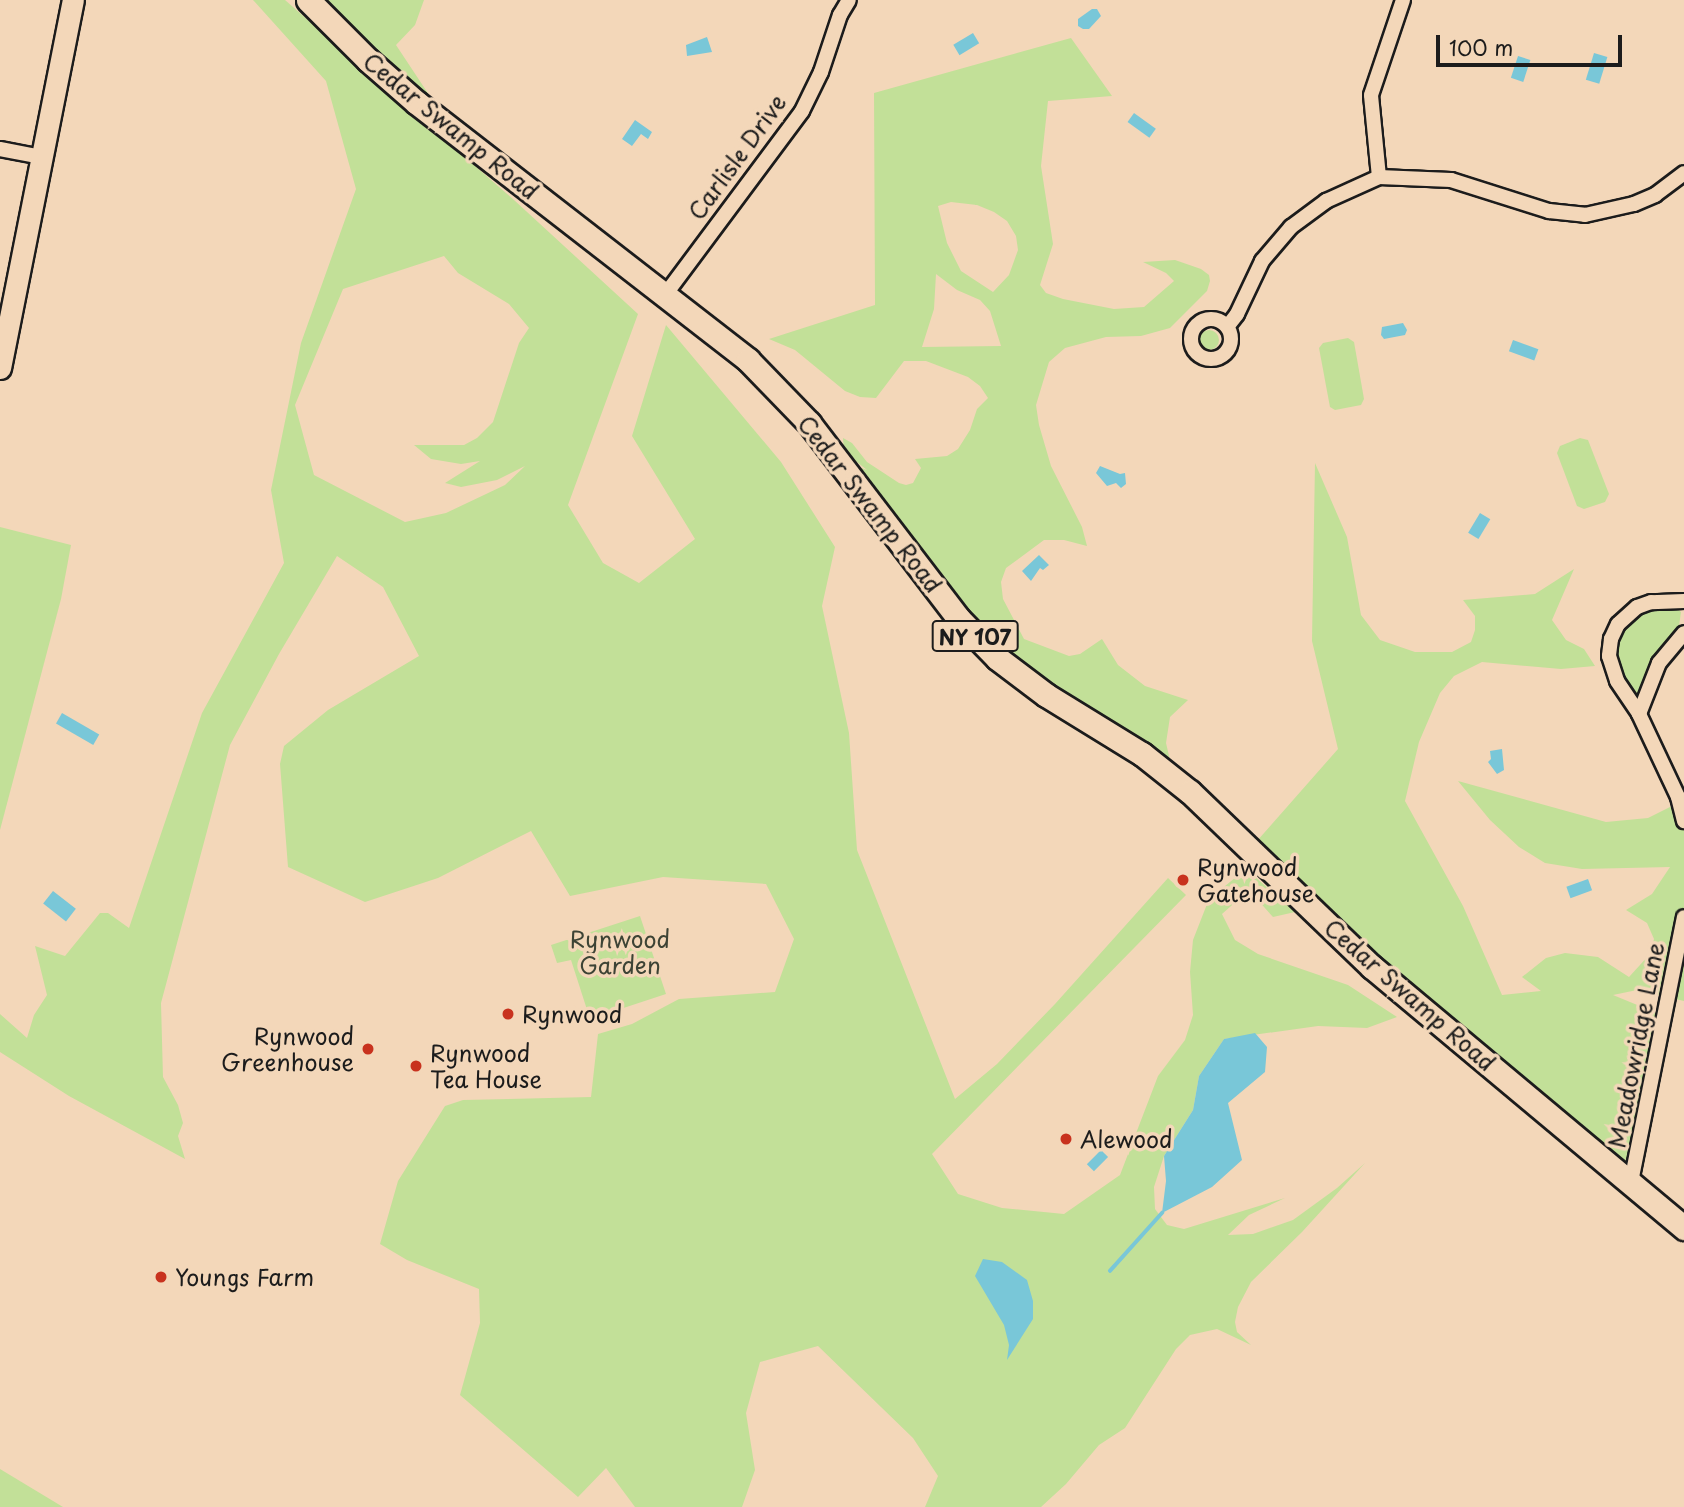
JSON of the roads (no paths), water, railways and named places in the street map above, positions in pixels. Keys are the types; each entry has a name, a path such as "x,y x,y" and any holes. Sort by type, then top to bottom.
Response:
{"main road":[{"name":"Cedar Swamp Road","path":"308,0 368,60 417,103 748,360 789,400 958,618 997,659 1046,695 1142,754 1190,792 1372,967 1684,1228"}],"street":[{"path":"0,368 73,0"},
{"name":"Carlisle Drive","path":"666,295 802,111 821,72 840,15 849,0"},
{"path":"1379,177 1371,95 1403,0"},
{"path":"0,149 41,157"},
{"path":"1227,327 1237,314 1262,261 1291,227 1326,201 1379,177 1451,180 1549,211 1585,215 1633,204 1656,195 1684,173"},
{"path":"1684,601 1651,602 1637,607 1618,624 1611,639 1609,656 1612,672 1639,714 1678,797 1684,821"},
{"path":"1639,714 1659,663 1684,633"},
{"name":"Meadowridge Lane","path":"1631,1182 1684,917"}],"water":[{"path":"1092,9 1097,9 1101,16 1089,29 1078,26 1078,19"},
{"path":"973,33 979,43 959,55 953,45"},
{"path":"707,37 712,52 687,56 686,45"},
{"path":"1594,53 1607,57 1599,84 1586,80"},
{"path":"1518,56 1530,60 1523,82 1511,78"},
{"path":"1134,113 1156,129 1149,138 1128,122"},
{"path":"635,120 652,132 648,139 641,134 632,146 622,139"},
{"path":"1403,323 1407,330 1405,335 1384,339 1381,335 1382,327"},
{"path":"1513,340 1538,349 1534,361 1509,351"},
{"path":"1100,466 1120,474 1125,473 1126,484 1121,488 1116,483 1107,486 1096,473"},
{"path":"1480,513 1490,519 1478,539 1468,533"},
{"path":"1039,555 1049,565 1043,570 1040,568 1031,581 1022,571"},
{"path":"62,713 99,734 93,745 56,723"},
{"path":"1502,749 1504,770 1497,774 1488,762 1491,759 1490,751"},
{"path":"1588,879 1592,890 1570,898 1566,887"},
{"path":"53,891 76,909 66,921 43,904"},
{"path":"1255,1033 1267,1047 1265,1072 1228,1103 1242,1160 1212,1187 1162,1213 1166,1181 1164,1156 1193,1110 1199,1076 1224,1039"},
{"path":"1101,1150 1108,1157 1094,1171 1087,1164"},
{"path":"983,1259 1002,1262 1027,1280 1033,1301 1033,1319 1007,1360 1009,1345 1004,1325 975,1276"}],"waterway":[{"path":"1110,1271 1162,1213"}],"place":[{"name":"Rynwood Gatehouse","path":"1183,880"},
{"name":"Rynwood","path":"508,1014"},
{"name":"Rynwood Greenhouse","path":"368,1049"},
{"name":"Rynwood Tea House","path":"416,1066"},
{"name":"Alewood","path":"1066,1139"},
{"name":"Youngs Farm","path":"161,1277"}],"park label":[{"name":"Rynwood Garden","path":"620,952"}]}
